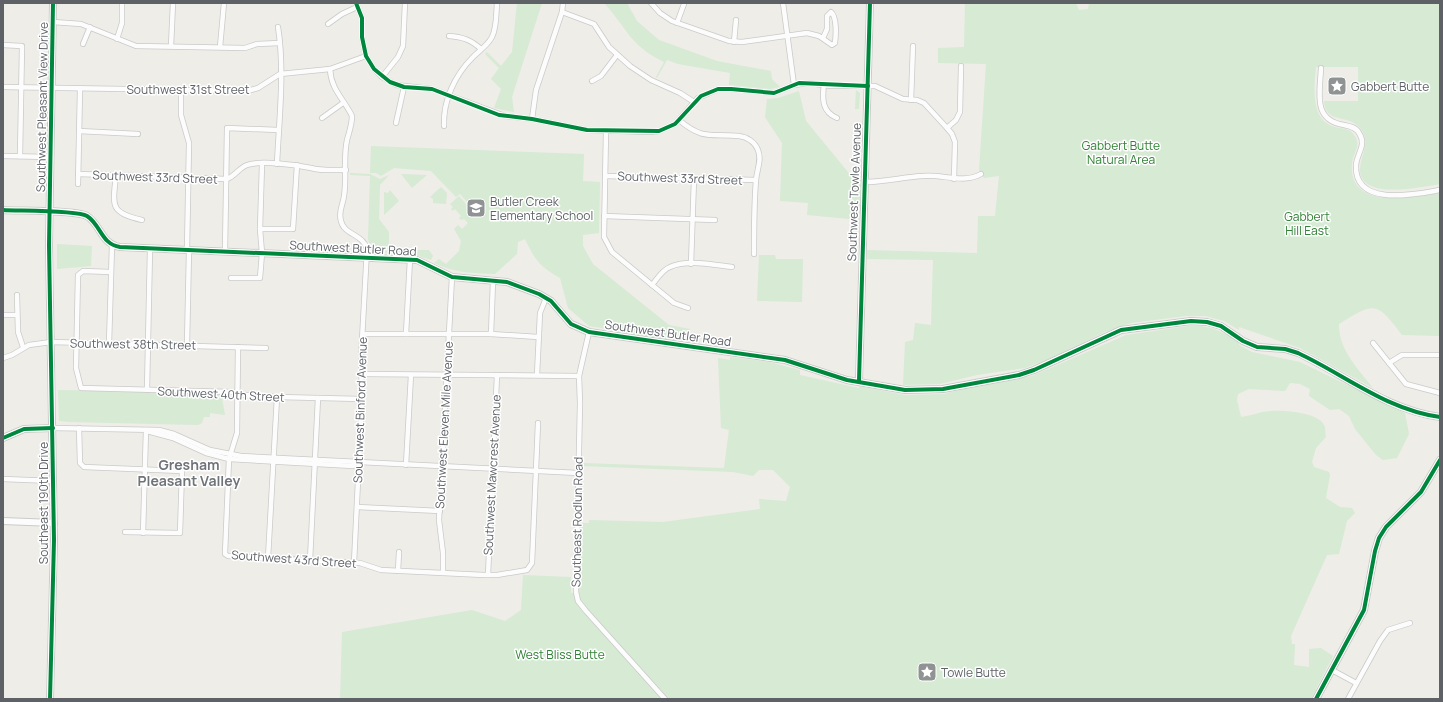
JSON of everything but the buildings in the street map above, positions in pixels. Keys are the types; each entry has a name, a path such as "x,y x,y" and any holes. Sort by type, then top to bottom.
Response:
{"main road":[{"name":"Southwest Pleasant View Drive","path":"50,212 53,3"},
{"name":"Southwest Towle Avenue","path":"859,382 870,3"},
{"path":"3,210 77,213 86,215 94,223 105,239 112,245"},
{"name":"Southeast 190th Drive","path":"50,212 54,523 50,699"},
{"name":"Southwest Butler Road","path":"112,245 150,249 367,257 421,261 452,278 493,280 513,283 546,298 572,324 589,332 785,360 841,378 905,390 943,389 1027,372 1121,330 1199,322 1221,326 1243,341 1257,347 1284,349 1298,353 1394,405 1440,417"},
{"path":"3,438 24,429 53,428"},
{"path":"1316,699 1364,610 1379,538 1386,527 1420,492 1440,460"},
{"path":"3,521 54,523"}],"street":[{"path":"117,38 122,23 122,3"},
{"path":"171,46 173,3"},
{"path":"220,47 224,3"},
{"path":"382,77 398,57 403,46 405,3"},
{"path":"444,126 444,109 449,95 463,67 487,44 493,34 497,3"},
{"path":"532,118 536,90 562,12 563,3"},
{"path":"651,3 664,16 677,23 734,42 807,33 823,38 832,44 835,43 834,16 831,12 827,16 827,29 823,38"},
{"path":"783,3 794,85"},
{"path":"677,23 684,4"},
{"path":"328,24 356,5 362,18 362,37 366,56 374,69 382,77 404,87 432,89 499,115 532,118 586,130 659,131 668,128 679,120 701,96 718,89 731,88 774,93 794,85 808,83 878,87 895,96 920,101 928,106 952,134 955,142 954,179"},
{"path":"562,12 594,24 606,43 616,55 651,80 680,93 694,102"},
{"path":"734,42 736,20"},
{"path":"53,22 76,23 90,27 136,46 245,48 257,44 280,43"},
{"path":"83,44 90,27"},
{"path":"277,164 280,74 280,43 278,27"},
{"path":"449,36 466,38 481,49"},
{"path":"3,45 22,46 20,156"},
{"path":"911,100 913,46"},
{"path":"592,81 601,76 616,55"},
{"name":"Southwest 31st Street","path":"3,87 246,91 258,88 280,74 330,69 366,56"},
{"path":"947,128 956,120 960,112 961,66"},
{"path":"1321,68 1320,101 1325,116 1334,123 1354,128 1361,136 1362,148 1356,164 1360,181 1364,186 1374,192 1395,196 1440,190"},
{"path":"330,69 332,81 343,103 352,116 347,149 346,170"},
{"path":"824,84 823,98 825,107 829,115 837,118"},
{"path":"396,123 404,87"},
{"path":"78,184 80,89"},
{"path":"181,90 181,115 189,142 187,345"},
{"path":"322,118 343,103"},
{"path":"679,120 698,133 706,135 740,136 749,139 757,147 760,158 756,180 754,254"},
{"path":"225,252 227,128 278,130"},
{"path":"79,131 138,134"},
{"path":"606,131 604,236 608,247 674,303 688,308"},
{"path":"3,156 51,157"},
{"path":"231,278 260,278 262,253 260,229 262,164"},
{"name":"Southwest 33rd Street","path":"78,174 227,179 235,175 243,166 262,164 296,165 312,169 346,170"},
{"path":"260,229 293,229 296,165"},
{"name":"Southwest Binford Avenue","path":"346,170 344,198 340,214 341,222 345,229 361,238 365,243 367,257 361,364 363,374 357,463 357,507 354,563"},
{"path":"865,182 885,182 924,176 954,179 972,177 981,174"},
{"path":"116,175 114,197 118,211 123,215 142,220"},
{"name":"Southwest 33rd Street","path":"605,176 756,180"},
{"path":"691,264 694,179"},
{"path":"604,216 715,220"},
{"path":"109,344 112,245"},
{"path":"147,390 150,249"},
{"path":"406,334 410,259"},
{"path":"652,285 669,267 676,264 717,264 732,267"},
{"path":"76,343 79,273 83,271 111,272"},
{"name":"Southwest Eleven Mile Avenue","path":"443,573 443,553 439,529 452,278"},
{"path":"491,334 493,280"},
{"path":"17,294 18,332 23,347"},
{"path":"537,375 540,313 546,298"},
{"path":"3,315 17,315"},
{"name":"Southeast Rodlun Road","path":"589,332 579,376 575,578 577,598 586,611 664,699"},
{"path":"363,334 491,334 538,337"},
{"name":"Southwest 38th Street","path":"3,358 12,355 23,347 35,343 51,342 266,348"},
{"name":"Southwest 40th Street","path":"76,343 76,376 81,388 238,394 277,397 362,399"},
{"path":"1373,343 1406,384 1440,394"},
{"path":"229,457 237,433 238,347"},
{"path":"1389,363 1402,355 1407,354 1440,355"},
{"path":"363,374 579,376"},
{"path":"406,465 410,375"},
{"name":"Southwest Mawcrest Avenue","path":"488,575 497,375"},
{"path":"268,558 272,460 277,397"},
{"path":"310,560 318,398"},
{"path":"536,471 538,423"},
{"path":"53,428 153,429 167,431 206,449 229,457 578,473"},
{"path":"79,428 81,466 182,470 180,533 125,532"},
{"path":"143,533 146,430"},
{"name":"Southwest 43rd Street","path":"229,457 225,554 231,556 360,563 381,570 398,571 497,575 530,568 532,563 536,471"},
{"path":"3,479 53,481"},
{"path":"357,507 440,511"},
{"path":"398,571 399,552"},
{"path":"1349,699 1356,683 1388,628 1410,623"},
{"path":"1332,670 1356,683"}],"green space":[{"path":"517,3 542,3 512,97 514,112 494,108 501,89 491,79 499,68 485,54 487,52 501,66 512,52"},
{"path":"604,3 627,3 637,21 659,40 717,61 771,71 772,79 780,87 770,89 729,85 730,73 678,64 667,60 657,78 656,77 664,62 652,56 636,43"},
{"name":"Gabbert Butte Natural Area","path":"965,3 1076,3 1079,10 1088,9 1089,3 1440,3 1440,184 1418,188 1390,190 1377,188 1366,183 1361,175 1361,162 1365,148 1365,140 1362,131 1354,123 1328,113 1325,108 1324,101 1358,101 1358,67 1316,67 1315,102 1317,111 1327,124 1350,131 1356,139 1357,146 1352,163 1353,178 1360,188 1371,195 1384,198 1415,197 1440,193 1440,336 1402,335 1386,316 1374,308 1360,312 1339,324 1345,350 1355,366 1373,388 1300,348 1239,327 1239,330 1224,321 1205,316 1186,316 1131,323 1105,332 1049,359 1025,368 977,375 940,384 903,385 905,342 913,340 915,323 931,325 933,260 867,259 867,250 977,253 978,216 995,216 999,176 984,178 979,170 986,64 938,63 938,48 964,47"},
{"path":"856,90 860,93 859,109 855,109"},
{"path":"799,91 806,121 852,177 862,179 860,220 807,215 808,203 780,201 782,143 765,117 767,99 778,98"},
{"name":"Butler Creek Elementary School","path":"371,146 584,154 583,181 600,182 599,233 583,235 583,246 593,264 669,325 690,329 690,343 625,335 614,330 589,326 568,308 560,278 538,262 525,239 518,242 517,254 495,274 456,271 434,263 439,259 446,264 459,251 461,241 454,229 458,225 462,229 468,223 464,219 461,220 459,218 461,216 455,209 453,211 451,209 453,207 450,204 459,196 473,212 481,204 470,205 460,194 456,197 431,171 394,168 381,176 376,173 370,173"},
{"path":"350,173 370,174 380,179 389,175 380,185 379,219 389,232 389,244 383,252 371,251 368,239 370,176 350,175"},
{"path":"401,174 427,175 412,188"},
{"path":"441,187 447,193 446,204 433,203 433,199 430,197"},
{"path":"390,190 399,201 384,215 384,192 388,193"},
{"path":"57,244 92,246 91,266 57,269"},
{"path":"390,246 393,246 394,249 408,250 408,254 385,253"},
{"path":"413,250 429,250 433,256 431,260 413,254"},
{"path":"759,255 775,255 776,259 803,259 802,302 757,301"},
{"name":"West Bliss Butte","path":"1188,326 1202,326 1215,329 1233,338 1239,342 1239,345 1252,352 1300,362 1405,413 1409,434 1397,458 1383,460 1376,455 1355,429 1349,416 1339,409 1330,410 1309,396 1310,389 1300,384 1290,383 1285,391 1249,389 1238,394 1237,400 1241,417 1268,411 1285,411 1305,414 1320,420 1325,426 1326,437 1316,448 1312,462 1314,467 1329,472 1330,475 1326,498 1340,507 1352,508 1355,513 1347,521 1339,554 1327,555 1291,636 1292,644 1295,644 1294,665 1309,667 1309,649 1321,648 1333,656 1311,699 340,699 342,632 472,610 505,621 521,610 523,575 571,577 571,593 578,592 580,523 589,523 589,520 663,522 760,509 759,499 786,501 790,487 773,470 759,470 753,476 733,472 582,466 582,463 724,468 729,430 721,428 718,358 730,360 730,357 769,362 800,370 800,375 859,388 859,386 904,395 944,394 974,386 1032,376 1126,335"},
{"path":"58,390 233,393 233,398 222,398 225,415 210,413 210,417 204,417 202,423 198,425 70,422 59,421"}],"cycle path":[{"path":"50,699 54,540 49,245 53,3"},
{"path":"356,3 362,18 362,37 366,56 374,69 390,82 404,87 432,89 499,115 532,119 587,130 659,131 675,124 701,96 718,89 774,93 799,83 868,86"},
{"path":"859,381 870,3"},
{"path":"3,210 81,214 92,220 109,242 120,247 417,260 452,277 507,282 539,294 551,301 571,324 589,332 785,360 847,380 905,390 943,389 1019,375 1034,370 1121,330 1191,321 1207,322 1221,326 1243,341 1257,347 1285,349 1298,353 1384,399 1402,407 1440,417"},
{"path":"3,438 24,429 53,428"},
{"path":"1316,699 1364,610 1375,551 1379,538 1386,527 1421,492 1440,460"}],"place":[{"name":"Gabbert Butte","path":"1337,86"},
{"name":"Butler Creek Elementary School","path":"476,208"},
{"name":"Towle Butte","path":"927,672"}],"district":[{"name":"Gresham Pleasant Valley","path":"189,472"}],"park label":[{"name":"Gabbert Hill East","path":"1307,223"}]}
